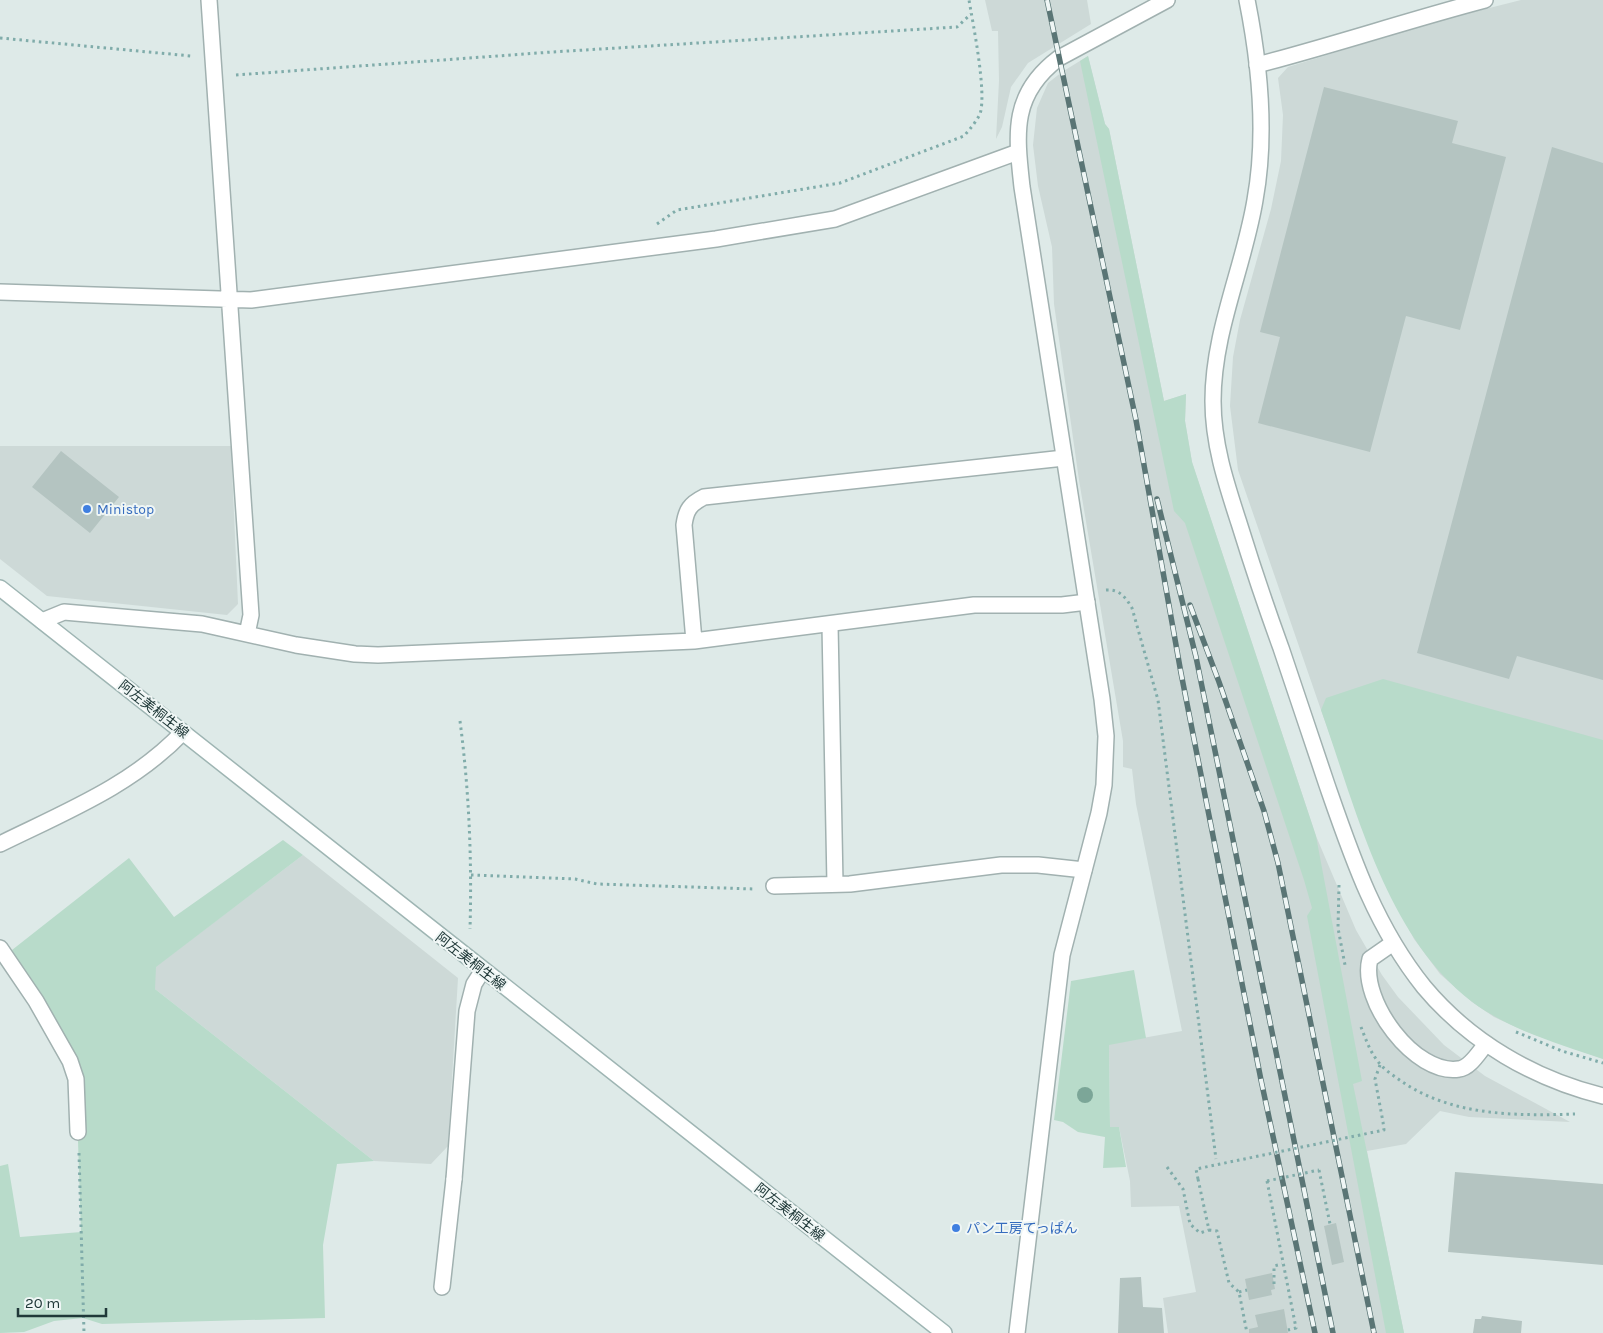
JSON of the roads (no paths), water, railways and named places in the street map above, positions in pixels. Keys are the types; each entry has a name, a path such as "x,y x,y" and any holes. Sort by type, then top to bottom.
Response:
{"street":[{"path":"209,0 216,76 251,615 247,634"},
{"path":"1017,1333 1062,955 1099,813 1106,761 1102,699 1030,243 1018,152 1023,103 1037,76 1059,58 1167,0"},
{"path":"1248,0 1257,64 1260,152 1256,198 1218,342 1214,376 1214,428 1218,457 1256,578 1365,892 1393,942 1427,990 1451,1015 1486,1044 1529,1070 1603,1096"},
{"path":"1257,64 1357,38 1422,17 1485,0"},
{"path":"0,292 230,300 261,299 636,248 716,239 826,222 1018,152"},
{"path":"694,641 684,525 686,513 692,503 704,497 1064,458"},
{"name":"阿左美桐生線","path":"0,589 944,1333"},
{"path":"42,621 58,613 84,612 202,624 329,651 378,655 694,641 974,605 1062,605 1087,602"},
{"path":"830,625 835,884"},
{"path":"0,844 109,790 161,754 183,732"},
{"path":"774,886 835,884 1001,866 1038,865 1084,870"},
{"path":"1393,942 1370,959 1368,976 1379,1010 1391,1029 1425,1060 1439,1067 1461,1070 1486,1044"},
{"path":"0,948 36,1001 70,1062 76,1079 78,1132"},
{"path":"442,1287 454,1179 467,1010 474,984 483,970"}],"railway":[{"path":"1047,0 1136,420 1181,673 1261,1080 1315,1333"},
{"path":"1157,499 1196,657 1333,1333"},
{"path":"1190,605 1264,811 1278,863 1374,1333"}],"place":[{"name":"Ministop","path":"87,509"},
{"name":"パン工房てっぱん","path":"956,1228"}]}
